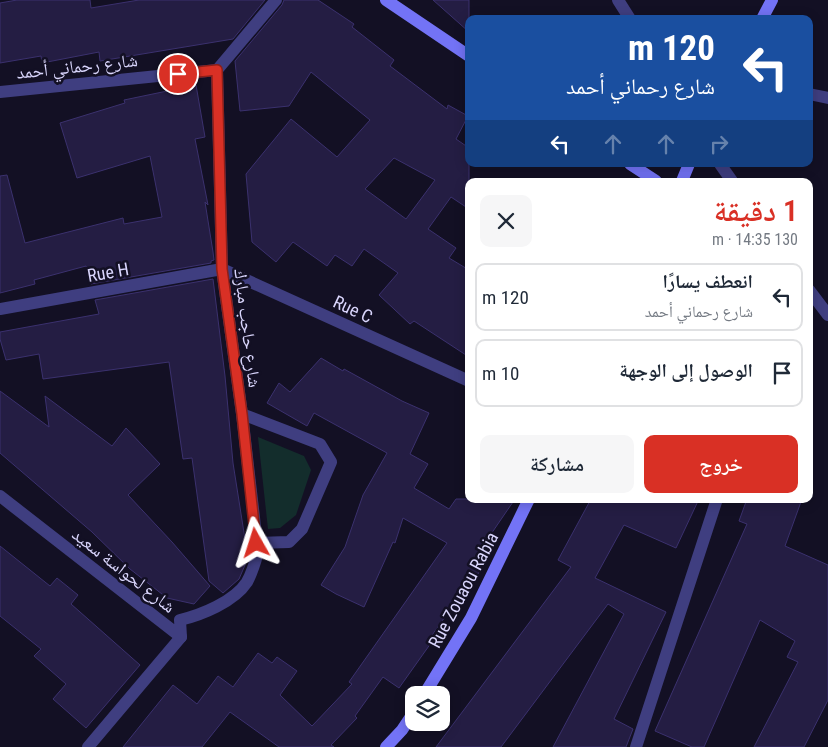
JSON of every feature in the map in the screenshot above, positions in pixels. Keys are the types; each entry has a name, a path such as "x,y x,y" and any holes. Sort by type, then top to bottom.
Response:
{"main road":[{"path":"386,0 465,53"},
{"path":"764,15 772,0"},
{"path":"635,167 651,178"},
{"name":"Rue Zouaou Rabia","path":"429,686 471,618 527,503"},
{"path":"386,747 405,726"}],"street":[{"path":"217,70 276,0"},
{"path":"618,0 627,15"},
{"name":"شارع رحماني أحمد","path":"0,92 217,70"},
{"name":"شارع حاجب مبارك","path":"217,70 222,269 242,414 258,552 253,571 246,584 218,605"},
{"path":"813,95 828,98"},
{"path":"722,167 730,178"},
{"name":"Rue H","path":"0,309 222,269"},
{"name":"Rue C","path":"222,269 465,379"},
{"path":"813,295 828,314"},
{"path":"242,414 320,444 331,462 302,529 289,542 256,543"},
{"name":"شارع لحواسة سعيد","path":"0,496 181,637"},
{"path":"636,747 716,503"},
{"name":"شارع لحواسة سعيد","path":"181,637 180,620 194,617 218,605"},
{"path":"88,747 181,637"}],"green space":[{"path":"258,437 304,456 311,470 296,515 280,528 268,529"}],"building":[{"path":"17,0 90,0 91,8 139,0 265,0 233,39 100,61 99,52 42,63 41,56 0,63 0,3"},
{"path":"284,0 318,0 354,24 352,27 394,60 390,66 447,109 448,105 465,114 465,122 456,139 465,145 465,167 469,167 469,178 465,178 465,206 451,197 428,229 456,248 449,258 465,268 465,354 414,321 410,324 379,295 398,273 364,249 352,266 335,255 327,266 293,242 276,262 252,242 246,174 291,119 337,157 370,120 311,72 289,106 240,111 235,61 282,5","holes":["394,158 435,180 406,219 365,189"]},
{"path":"433,0 469,0 469,15 465,15 465,28"},
{"path":"196,85 205,137 195,139 208,205 205,202 214,260 211,263 91,284 86,266 34,280 35,284 0,293 0,176 7,175 25,243 123,218 124,224 162,217 150,156 77,178 60,123 125,103 124,100"},
{"path":"213,279 233,463 248,558 239,579 223,593 209,581 192,458 183,459 169,362 43,379 39,354 6,360 0,339 0,332 99,314 95,300"},
{"path":"321,358 343,371 344,369 402,401 429,413 410,454 428,464 414,488 449,509 456,499 465,499 465,503 512,503 489,537 497,542 469,589 466,587 428,641 431,643 399,688 383,677 355,716 357,718 331,745 334,747 279,747 230,712 202,747 123,747 173,685 197,704 218,676 233,687 258,653 272,663 277,657 297,671 280,695 312,726 352,684 349,682 447,543 403,518 395,543 393,542 364,607 321,585 345,547 363,495 387,453 314,413 307,426 267,403 279,383 290,392"},
{"path":"0,391 49,427 45,396 112,446 126,428 160,464 128,495 210,586 194,604 167,598 130,569 92,532 0,453"},
{"path":"589,503 697,503 676,548 624,525 595,578 666,612 614,719 633,729 626,747 553,747 624,614 608,604 501,747 436,747 448,731 450,731 450,728 571,567 558,560"},
{"path":"746,503 801,503 785,546 828,565 828,700 804,747 754,747 798,662 787,657 795,641 760,620 704,747 692,747 655,731 747,524 739,521"},
{"path":"0,546 50,586 57,578 78,595 71,604 140,665 86,728 53,699 66,684 34,656 41,649 0,616"}],"route":[{"path":"178,74 217,70 222,269 242,414 256,543"}]}
